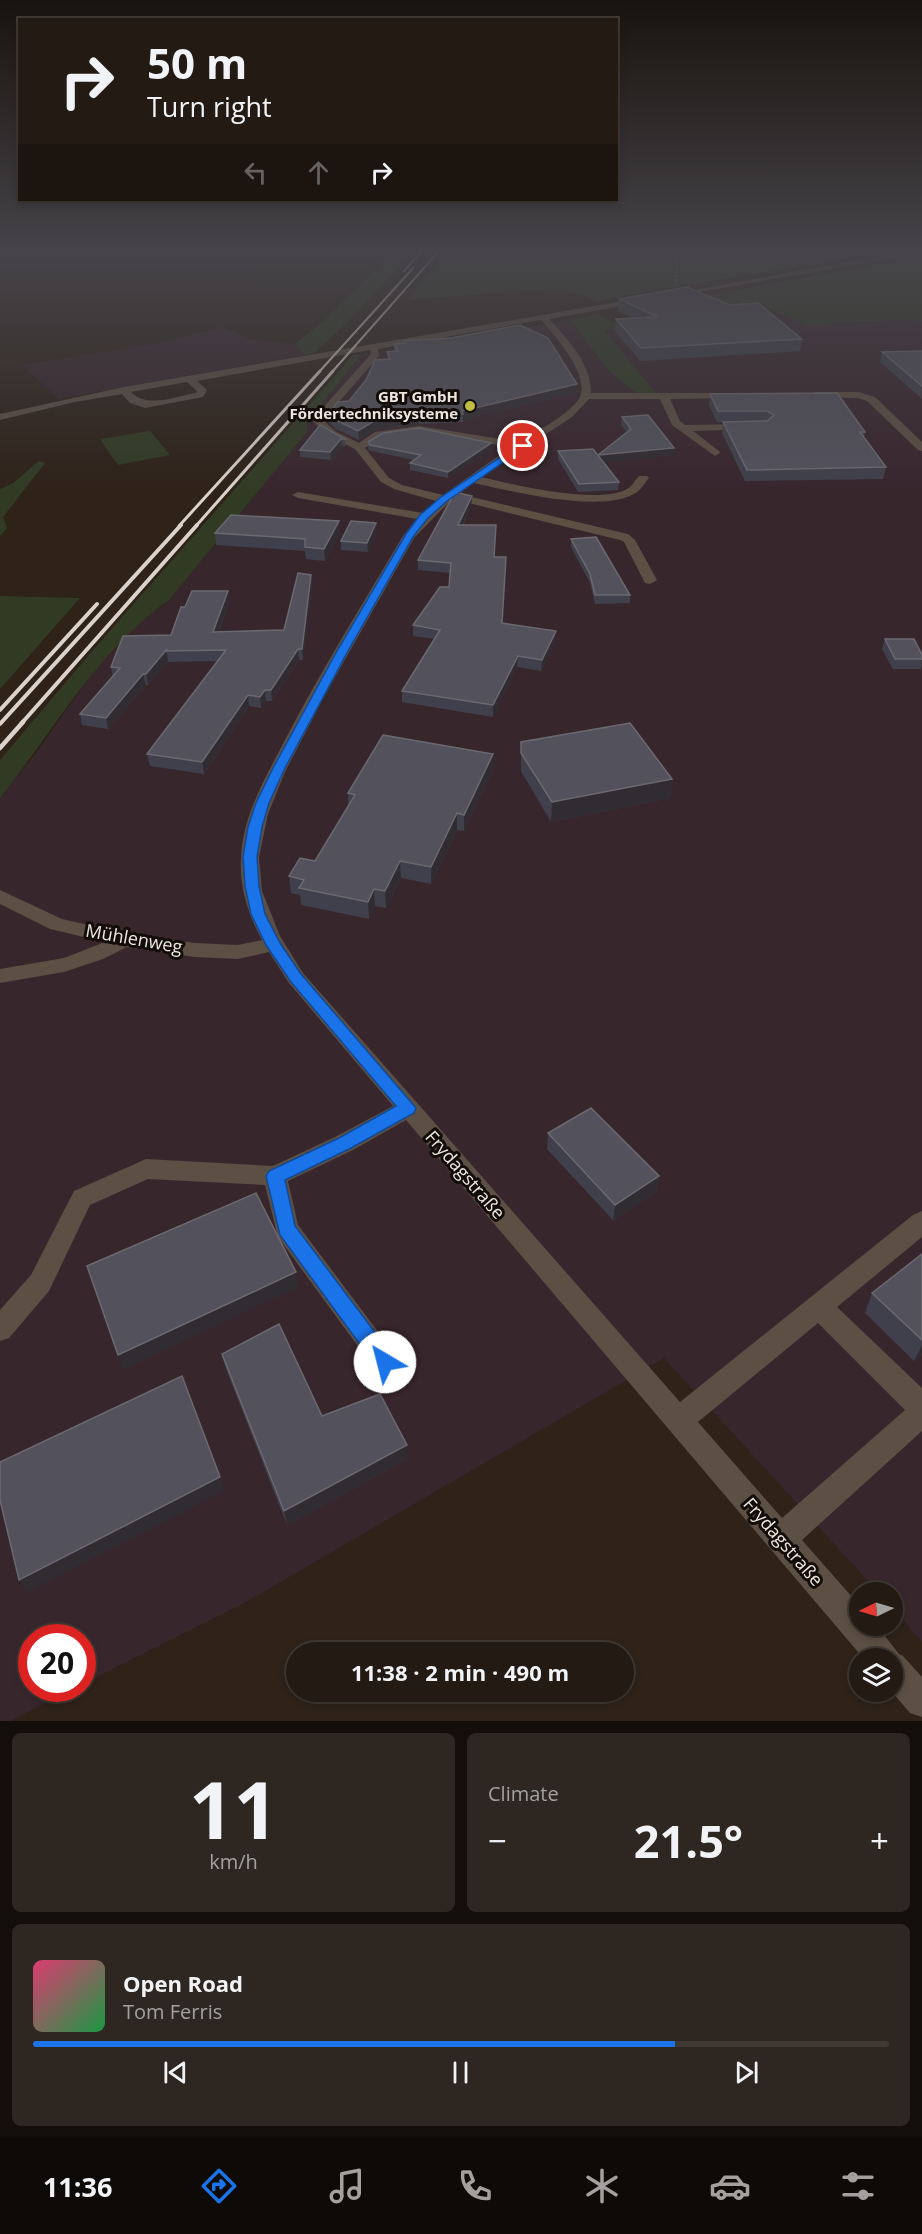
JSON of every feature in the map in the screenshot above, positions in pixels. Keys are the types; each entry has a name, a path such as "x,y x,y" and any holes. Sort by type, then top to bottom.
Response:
{"street":[{"path":"0,417 124,390 459,331"},
{"path":"555,331 585,377 587,387 585,396 746,396"},
{"path":"374,347 376,354 317,420 331,433 359,447 385,480 398,487 624,537 629,540 650,580"},
{"path":"124,390 134,401 146,405 200,395 202,390 189,379"},
{"path":"804,395 865,397 922,448"},
{"name":"Frydagstraße","path":"585,396 568,415 447,497 423,517 409,536 302,722 262,803 250,857 252,886 258,914 274,945 296,978 875,1648"},
{"path":"664,396 673,418 681,428 715,453"},
{"path":"681,428 753,427"},
{"path":"359,447 379,434 419,429 523,446"},
{"path":"910,436 922,436"},
{"path":"473,479 578,498 624,495 641,485 643,478"},
{"path":"298,495 423,517"},
{"name":"Mühlenweg","path":"0,896 57,924 124,940 195,950 238,952 274,945"},
{"path":"0,976 30,974 109,950 124,940"},
{"path":"0,1329 40,1283 82,1198 146,1169 275,1176 345,1143 408,1108"},
{"path":"275,1176 287,1229 385,1362"},
{"path":"678,1421 922,1222"},
{"path":"819,1306 922,1407"},
{"path":"781,1539 922,1413"},
{"path":"903,1679 922,1701"}],"shaded area":[{"path":"207,331 233,331 252,340 295,344 305,355 59,399 21,365 172,341"},
{"path":"501,331 579,331 609,371 655,393 604,331 922,331 922,1642 903,1620 903,1582 869,1582 664,1358 248,1601 96,1677 96,1624 18,1624 18,1702 47,1702 10,1721 0,1721 0,798 36,753 94,671 142,620 169,600 307,432 307,422 362,354"}],"green space":[{"path":"311,331 338,331 314,353 305,355 295,344"},
{"path":"579,331 605,331 656,393 636,393 609,371"},
{"path":"362,354 307,422 307,432 169,600 120,642 78,692 0,798 0,760 93,650 353,355"},
{"path":"150,431 170,455 118,465 100,439"},
{"path":"39,461 45,463 3,517 7,528 0,536 0,489 13,483"},
{"path":"0,596 80,598 0,689"}],"building":[{"path":"486,331 534,331 548,338 577,384 462,411 463,414 418,415 374,421 358,431 328,414 338,402 349,401 366,380 375,360 390,359 387,352 398,351 394,344 405,343 404,341 451,338"},
{"path":"627,331 793,331 802,339 641,348"},
{"path":"922,351 922,386 882,352"},
{"path":"837,393 865,432 860,432 886,467 747,470 723,422 767,421 774,415 767,411 718,411 710,394"},
{"path":"648,415 674,448 598,455 631,429 622,417"},
{"path":"320,425 345,439 341,439 330,452 300,450"},
{"path":"419,428 491,443 448,472 410,463 421,455 370,445 368,442 383,433"},
{"path":"593,449 619,482 579,484 558,451"},
{"path":"455,492 472,496 458,525 496,525 494,557 506,557 502,623 556,631 542,660 518,656 493,705 402,691 440,630 413,625 440,587 449,587 451,563 418,560"},
{"path":"231,515 339,521 324,549 305,547 305,539 215,533"},
{"path":"351,521 376,523 367,543 341,541"},
{"path":"596,537 630,595 595,595 590,574 571,539"},
{"path":"298,573 311,575 302,649 298,649 271,690 265,690 260,697 248,695 202,762 147,754 226,650 166,651 167,649 106,718 80,714 120,668 111,667 123,636 171,635 181,607 185,607 192,591 228,591 213,632 284,630"},
{"path":"885,639 914,639 922,659 895,659"},
{"path":"630,723 672,779 552,802 521,753 521,742"},
{"path":"383,735 493,754 464,815 457,813 431,867 400,861 385,891 374,889 368,902 299,888 304,880 289,876 300,858 315,861 355,795 348,793"},
{"path":"591,1108 659,1176 615,1205 548,1133"},
{"path":"256,1193 296,1272 118,1355 87,1266"},
{"path":"922,1254 922,1340 872,1293"},
{"path":"279,1324 322,1416 380,1394 407,1445 284,1511 222,1354"},
{"path":"182,1376 220,1477 19,1580 0,1500 0,1462"}],"railway":[{"path":"319,372 356,331"},
{"path":"332,372 368,331"},
{"path":"179,526 320,371"},
{"path":"196,526 333,371"},
{"path":"0,724 181,525"},
{"path":"21,724 197,525"},
{"path":"0,710 97,604"},
{"path":"0,748 23,722"}],"place":[{"name":"GBT GmbH Fördertechniksysteme","path":"470,406"}],"route":[{"path":"385,1362 287,1229 275,1176 345,1143 408,1108 296,978 274,945 258,914 252,886 250,857 262,803 279,768 358,622 409,536 423,517 444,499 523,446"}]}
